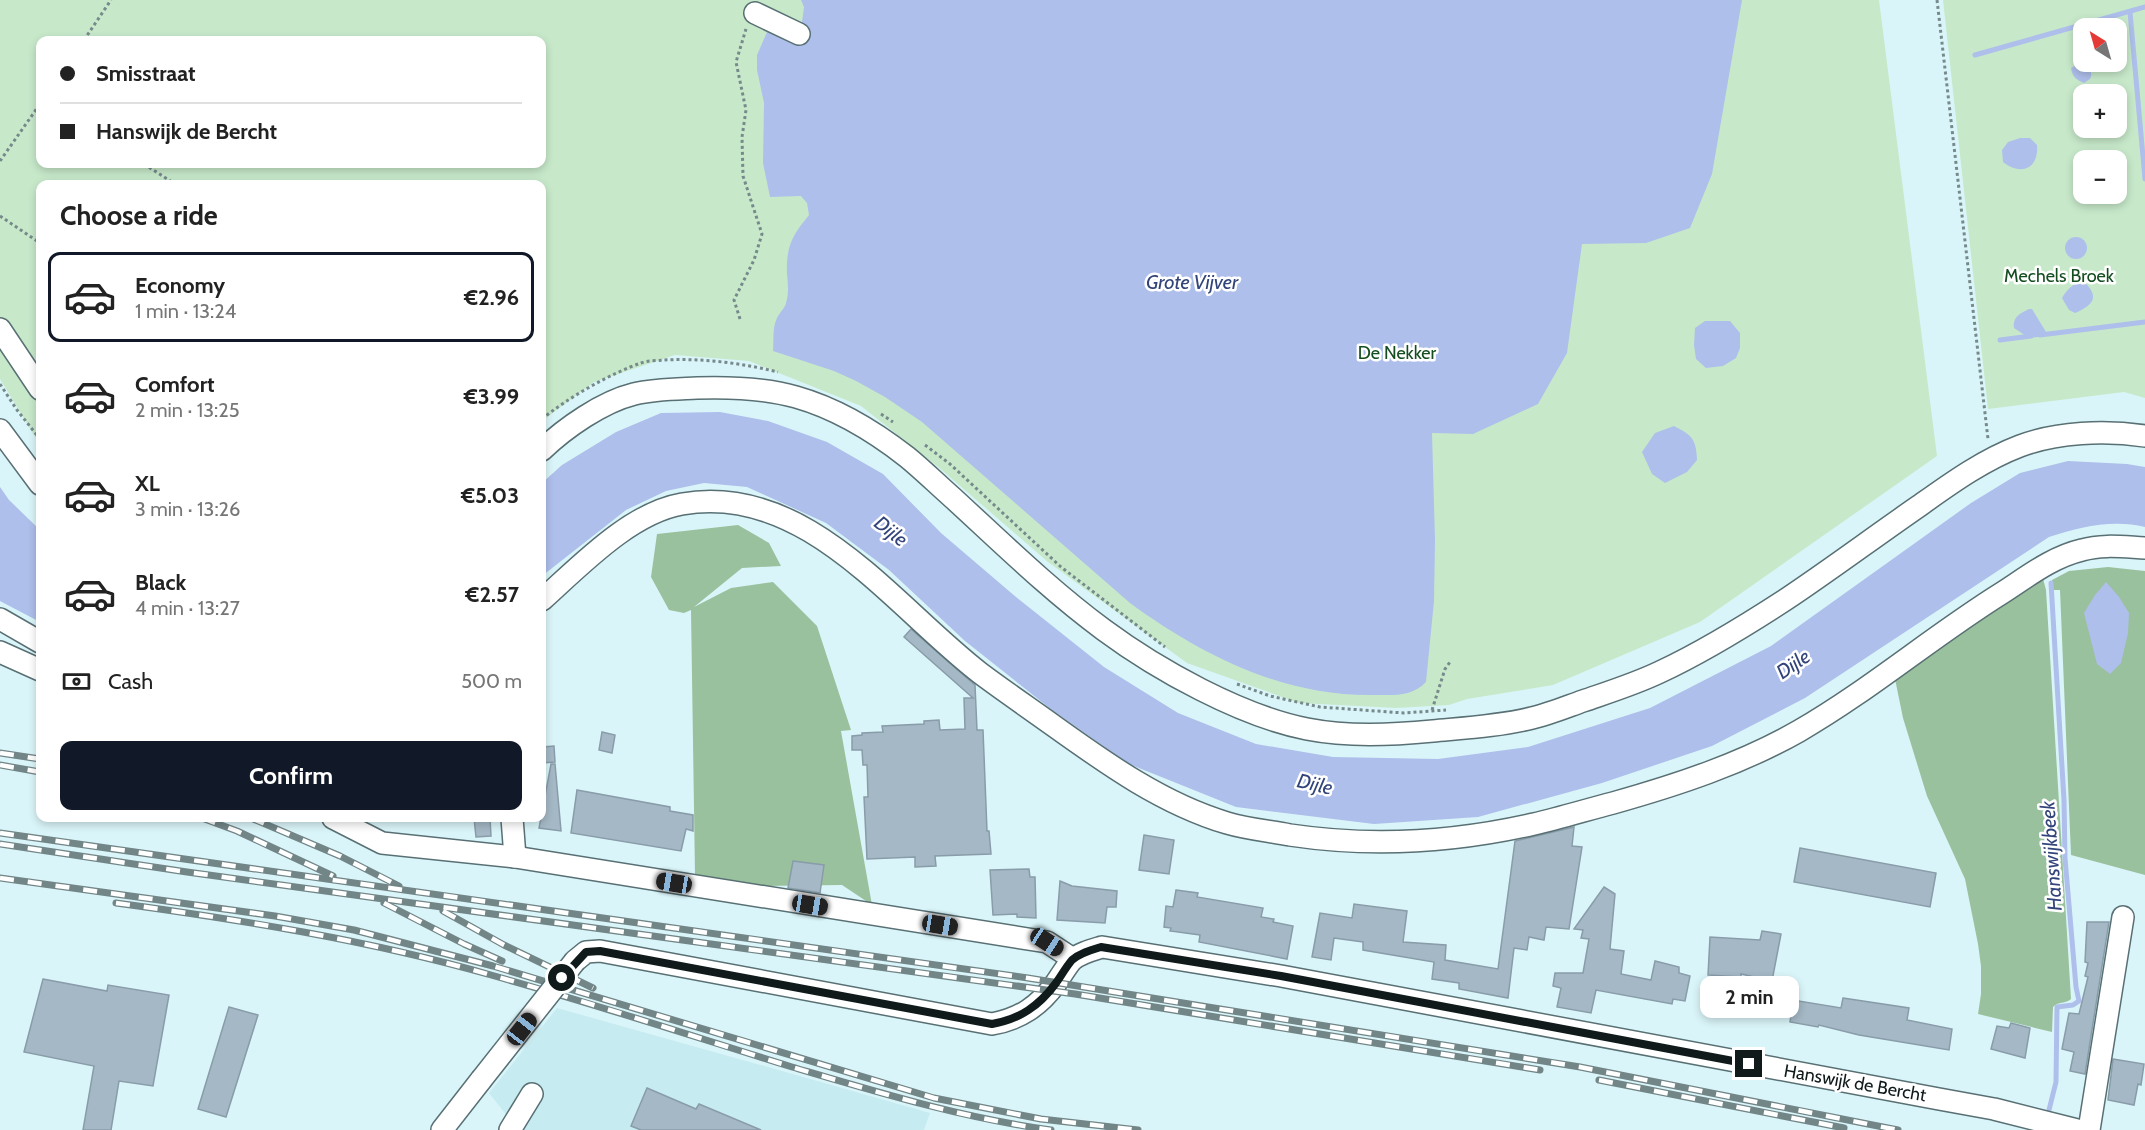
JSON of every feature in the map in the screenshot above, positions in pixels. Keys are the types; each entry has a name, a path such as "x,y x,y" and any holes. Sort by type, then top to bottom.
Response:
{"street":[{"path":"755,13 799,34"},
{"path":"0,329 36,383"},
{"path":"546,446 593,412 630,395 667,389 759,390 794,396 822,406 868,430 907,457 1064,598 1103,629 1157,666 1208,693 1259,714 1304,729 1352,735 1459,729 1533,718 1658,673 1718,642 1784,600 1950,484 1990,459 2019,446 2047,438 2125,433 2145,436"},
{"path":"0,430 36,479"},
{"path":"546,597 620,532 648,516 680,504 717,502 758,507 792,520 849,558 977,671 1128,776 1177,804 1229,824 1295,836 1411,841 1468,836 1534,824 1670,787 1733,762 1798,731 1986,603 2049,563 2082,550 2102,547 2145,548"},
{"path":"0,619 36,640"},
{"path":"0,652 36,668"},
{"path":"341,822 382,843 515,857 1047,942 1073,959 1041,1001 1025,1014 992,1024 600,951 586,952 575,962 442,1130"},
{"path":"512,822 515,857"},
{"path":"2089,1130 2123,917"},
{"name":"Hanswijk de Bercht","path":"1073,959 1086,951 1101,947 1281,976 1994,1109 2071,1129"},
{"path":"510,1130 532,1094"}],"path":[{"path":"87,36 111,0"},
{"path":"1937,0 1990,459"},
{"path":"741,319 734,300 754,260 762,234 742,176 742,137 746,110 736,62 748,22 755,13"},
{"path":"0,161 36,110"},
{"path":"150,168 169,180"},
{"path":"0,216 36,240"},
{"path":"0,384 36,434"},
{"path":"1432,710 1445,669 1450,662"}],"shaded area":[{"path":"557,1008 930,1113 924,1130 500,1130 508,1117 489,1093"}],"green space":[{"name":"De Nekker","path":"0,0 1879,0 1937,456 1700,622 1553,685 1467,699 1449,705 1396,708 1299,703 1187,663 1048,562 937,466 861,406 749,361 675,355 594,382 546,418 546,180 36,180 36,438 0,379"},
{"name":"Mechels Broek","path":"1943,0 2145,0 2145,398 2124,392 1988,409"},
{"path":"738,525 769,543 781,566 742,568 694,607 731,588 773,582 817,626 851,730 841,731 872,905 842,885 756,886 695,875 691,610 684,613 669,610 651,577 657,534"},
{"path":"2108,567 2145,571 2145,875 2071,855 2060,590 2053,590 2052,580 2069,571"},
{"path":"2042,575 2046,590 2071,999 2053,1007 2052,1032 1978,1014 1981,966 1965,879 1927,796 1903,718 1894,674"}],"water":[{"name":"Grote Vijver","path":"801,0 1742,0 1712,174 1690,228 1646,243 1582,244 1567,353 1538,404 1473,434 1432,433 1434,601 1426,682 1409,693 1389,695 1341,694 1308,689 1245,669 1185,640 1130,603 922,422 856,381 834,371 773,351 775,322 788,296 789,249 798,229 809,215 807,203 801,196 770,197 763,163 764,103 757,70 757,55 774,16 795,26 802,22 804,7"},
{"path":"2073,67 2073,72 2091,72 2090,79 2084,83 2079,81 2072,73"},
{"path":"2030,138 2037,145 2037,153 2032,165 2028,168 2016,169 2003,162 2002,150 2008,142"},
{"path":"2072,237 2080,237 2087,244 2087,252 2080,259 2072,259 2065,252 2065,244"},
{"path":"2083,281 2092,291 2093,300 2087,307 2075,313 2069,310 2062,298 2071,287"},
{"path":"2032,309 2046,332 2045,336 2029,338 2014,328 2017,316"},
{"path":"1705,321 1730,321 1740,333 1740,348 1736,358 1723,366 1706,368 1696,359 1695,328"},
{"name":"Dijle","path":"720,412 768,421 827,442 883,474 941,533 1016,597 1104,667 1178,713 1256,744 1333,757 1438,759 1528,747 1650,708 1771,646 1971,503 2020,473 2068,461 2145,467 2145,527 2121,524 2096,525 2049,537 1805,698 1712,746 1602,783 1478,817 1374,824 1236,807 1129,764 1052,710 965,641 889,570 826,523 747,487 704,483 666,491 626,510 546,573 546,479 562,465 616,432 661,413"},
{"path":"1674,426 1692,438 1696,447 1697,460 1687,472 1665,483 1652,474 1642,452 1655,433"},
{"path":"0,487 9,500 36,526 36,620 0,601"},
{"path":"2106,582 2129,613 2128,633 2121,663 2110,674 2097,664 2084,613"}],"building":[{"path":"911,629 975,685 977,730 983,730 987,831 989,831 991,854 935,856 936,866 915,867 915,857 867,859 864,797 868,797 867,765 863,765 862,750 852,750 852,736 883,732 882,726 924,724 924,721 939,720 940,730 965,729 964,698 973,698 904,637"},
{"path":"602,732 615,735 612,753 599,750"},
{"path":"554,746 555,762 546,763 546,747"},
{"path":"551,764 555,764 561,831 539,828 540,822 546,822 546,791"},
{"path":"577,790 670,807 670,811 693,815 693,831 686,829 681,851 571,833"},
{"path":"474,822 490,822 491,836 476,837"},
{"path":"1574,827 1572,846 1582,847 1569,929 1546,927 1544,940 1529,937 1527,950 1514,948 1508,998 1459,989 1459,983 1432,979 1434,962 1363,950 1363,942 1334,938 1331,960 1312,957 1320,913 1352,918 1354,904 1407,911 1403,942 1446,945 1445,960 1498,969 1515,841"},
{"path":"1144,835 1174,840 1169,874 1139,870"},
{"path":"1800,848 1936,873 1930,907 1794,882"},
{"path":"793,861 824,865 820,893 788,888"},
{"path":"1029,869 1030,877 1035,877 1036,918 1017,917 1017,914 993,915 990,870"},
{"path":"1060,881 1072,886 1117,891 1116,907 1107,907 1105,923 1057,920"},
{"path":"1604,887 1615,894 1610,949 1624,951 1621,974 1651,980 1655,961 1679,967 1679,973 1690,976 1685,1001 1673,999 1672,1004 1596,990 1591,1013 1557,1007 1561,988 1553,986 1555,973 1583,973 1589,939 1581,938 1583,930 1574,929"},
{"path":"1176,890 1198,893 1197,897 1263,908 1261,917 1293,926 1287,959 1199,942 1200,935 1170,931 1171,928 1164,927 1166,906 1173,907"},
{"path":"2087,922 2109,922 2085,1074 2070,1071 2074,1052 2062,1049 2069,1013 2079,1014 2088,977 2085,976 2088,963 2085,962"},
{"path":"1762,931 1781,934 1772,981 1741,974 1741,977 1708,975 1710,937 1760,940"},
{"path":"43,979 107,991 108,985 169,995 153,1086 119,1081 111,1130 83,1130 94,1066 24,1052"},
{"path":"1843,998 1909,1008 1907,1020 1952,1029 1949,1050 1859,1035 1819,1025 1818,1027 1790,1022 1793,1000 1841,1008"},
{"path":"229,1007 258,1015 226,1117 198,1109"},
{"path":"2011,1023 2030,1028 2025,1058 1991,1049 1997,1026 2009,1028"},
{"path":"2113,1059 2144,1064 2141,1085 2138,1084 2134,1105 2108,1100"},
{"path":"647,1088 696,1109 699,1104 761,1130 641,1130 631,1126"}],"waterway":[{"path":"1975,55 2145,7"},
{"path":"2130,12 2145,179"},
{"path":"2040,335 2145,322"},
{"path":"2000,340 2031,336"},
{"name":"Hanswijkbeek","path":"2049,1110 2056,1082 2057,1007 2073,1005 2079,1001 2065,858 2064,800 2051,583"}],"railway":[{"path":"0,753 36,758"},
{"path":"0,765 36,771"},
{"path":"213,822 333,876"},
{"path":"260,822 340,856 399,886"},
{"path":"0,833 1028,978 1580,1067 1898,1130"},
{"path":"0,844 187,872 1075,994 1540,1070"},
{"path":"0,878 275,916 354,930 493,966 934,1098 1041,1119 1138,1130"},
{"path":"116,903 305,932 398,951 567,997 888,1095 985,1119 1051,1130"},
{"path":"384,903 502,961"},
{"path":"443,911 504,945 593,988"},
{"path":"1599,1080 1844,1128"}],"route":[{"path":"562,978 586,952 600,951 762,983 992,1024 1025,1014 1041,1001 1073,959 1086,951 1101,947 1281,976 1749,1064"}]}
